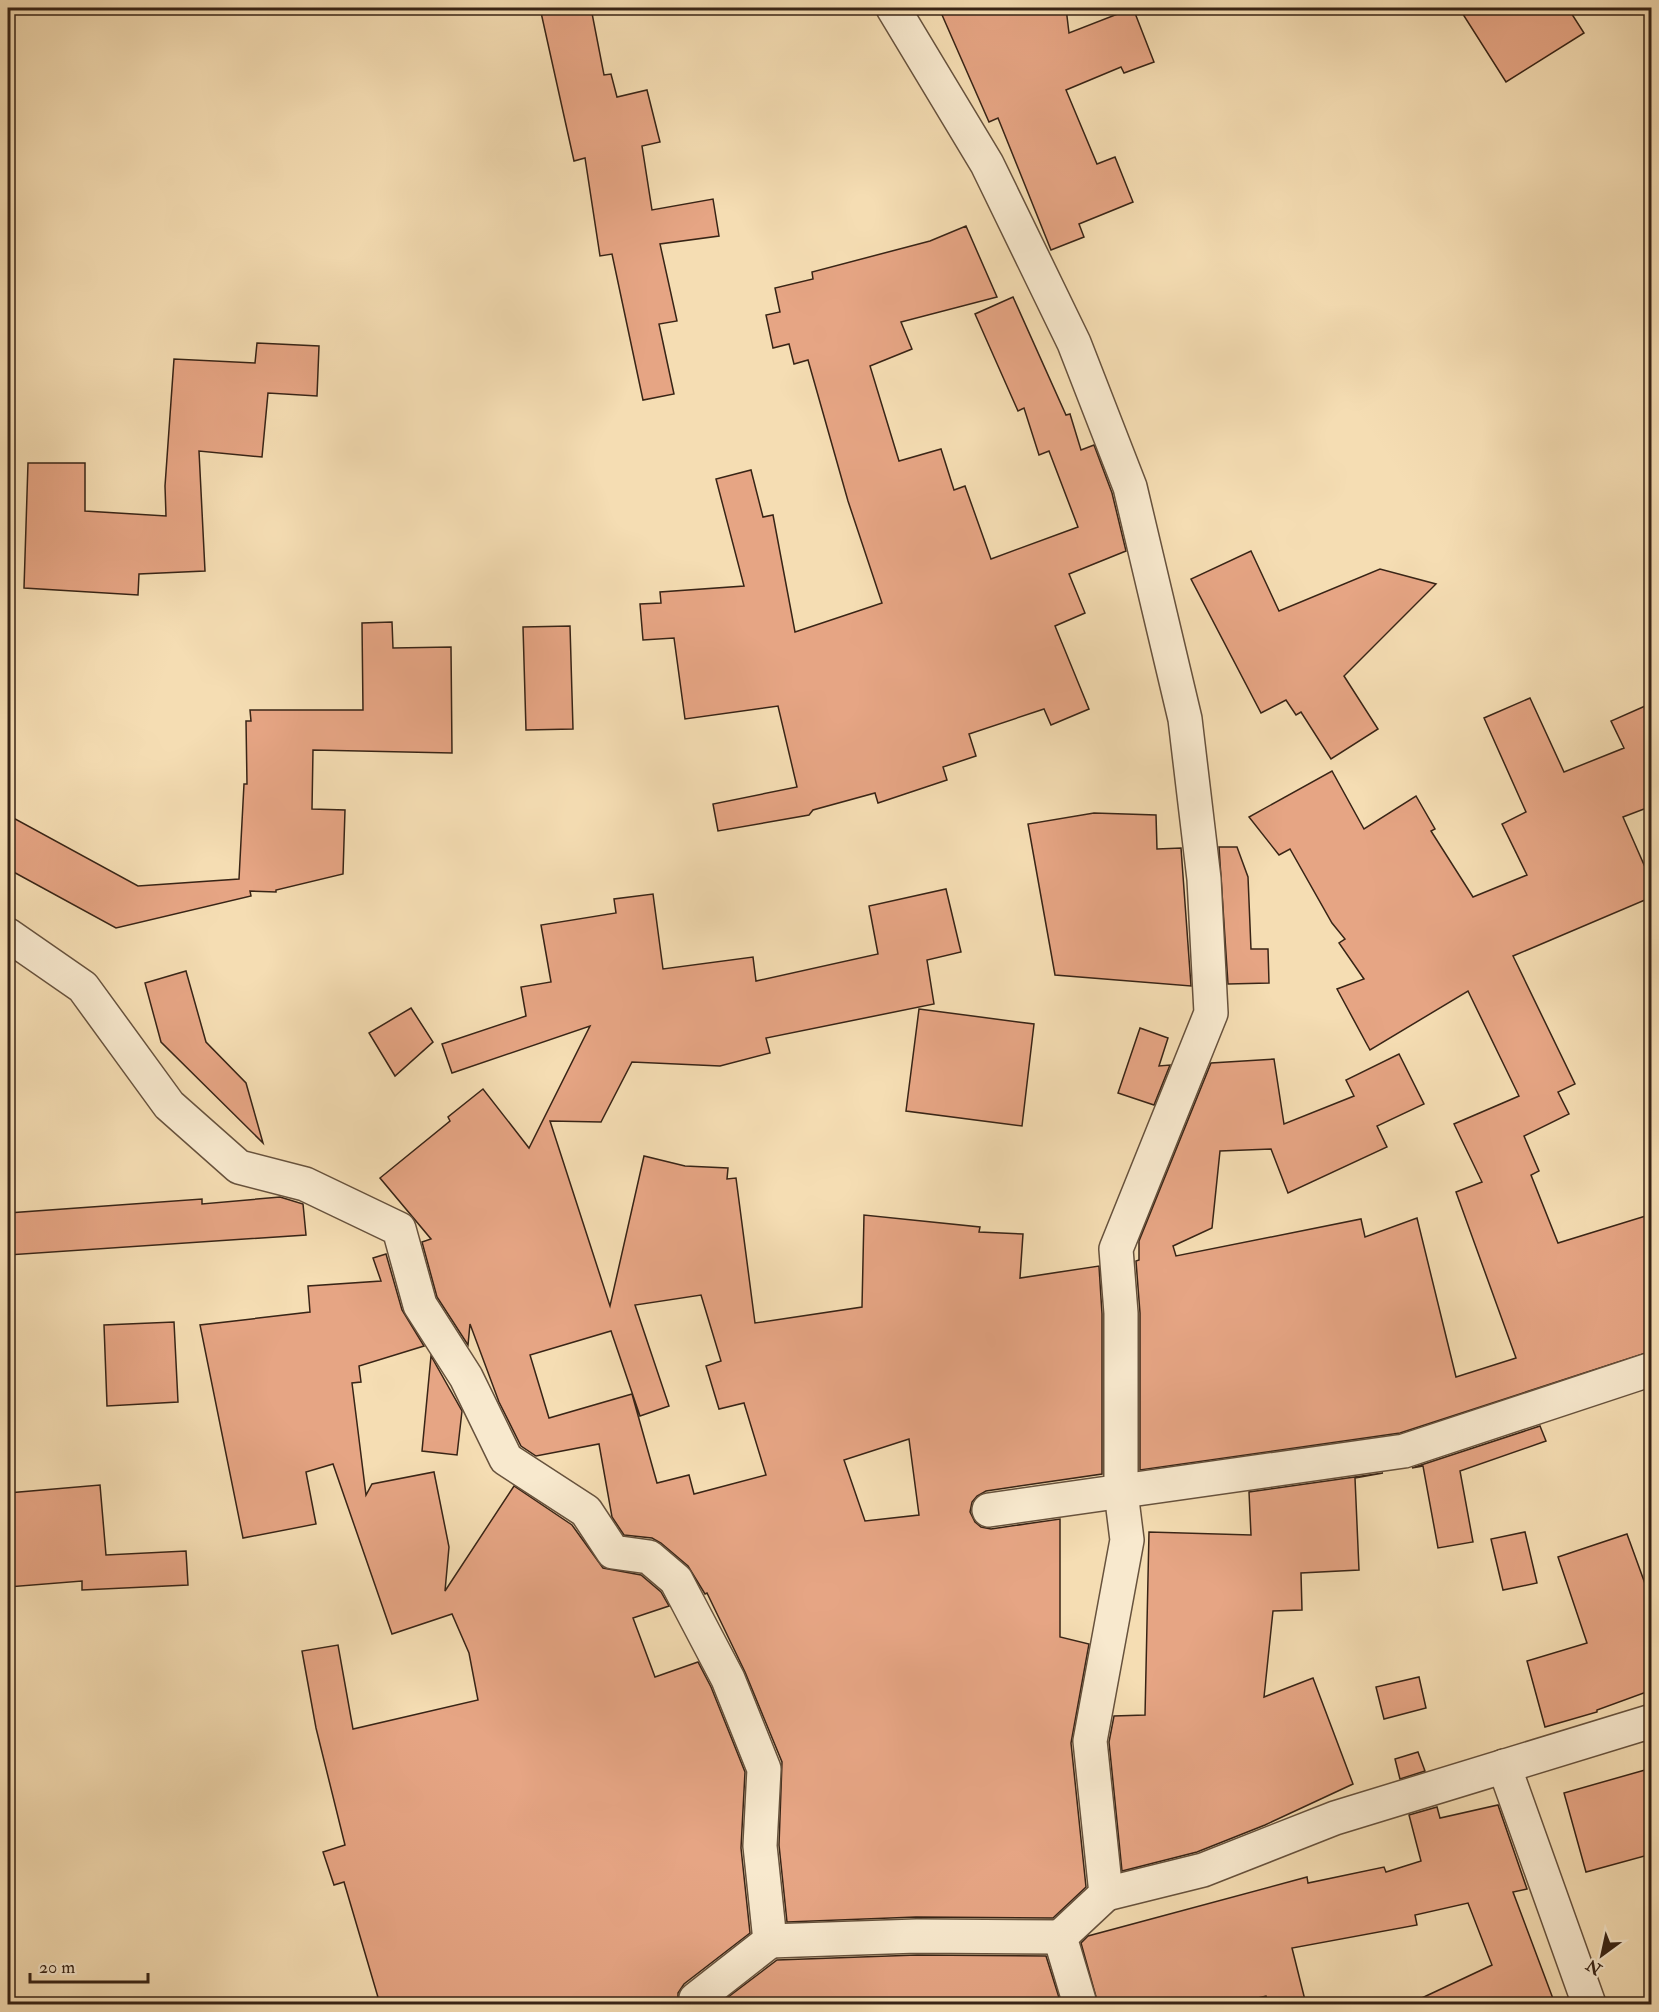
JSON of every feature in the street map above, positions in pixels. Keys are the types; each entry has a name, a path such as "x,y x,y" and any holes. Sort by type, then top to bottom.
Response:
{"street":[{"path":"892,8 987,164 1074,343 1130,487 1185,719 1204,879 1211,1012 1116,1249 1121,1313 1121,1492 1127,1540 1090,1741 1106,1894"},
{"path":"8,935 83,987 169,1105 239,1167 305,1184 399,1229 420,1305 466,1377 506,1459 586,1512 613,1552 650,1557 676,1580 728,1679 764,1769 760,1846 770,1941"},
{"path":"989,1510 1404,1451 1652,1369"},
{"path":"697,2004 696,1999 770,1941 917,1936 1060,1937 1106,1894 1203,1870 1335,1818 1652,1721"},
{"path":"1504,1766 1589,2004"},
{"path":"1060,1937 1080,2004"}],"building":[{"path":"540,8 591,8 604,75 611,74 617,97 647,90 660,142 642,146 652,210 713,199 719,236 660,244 677,321 659,324 674,394 643,400 612,254 600,256 585,158 574,161"},
{"path":"939,8 1066,8 1069,33 1133,8 1154,62 1124,73 1121,67 1066,90 1097,164 1115,157 1133,202 1079,224 1084,237 1051,250 998,118 989,122"},
{"path":"1459,8 1568,8 1584,33 1506,82"},
{"path":"966,226 997,297 901,322 912,349 870,366 899,461 941,449 954,490 965,486 991,559 1078,527 1049,451 1039,455 1024,408 1018,411 975,314 1013,297 1066,415 1070,414 1081,450 1094,445 1112,493 1126,551 1069,574 1085,613 1055,626 1089,709 1051,725 1044,709 969,734 976,756 943,767 947,780 878,803 875,793 813,810 809,815 718,831 713,804 797,787 778,706 685,719 674,638 643,640 640,604 661,603 660,592 744,586 716,479 751,470 763,517 773,515 795,632 882,603 848,501 808,360 794,364 789,344 773,348 766,315 780,312 775,288 813,279 812,272 930,241"},
{"path":"257,343 319,346 317,396 268,393 262,457 199,451 205,571 139,574 138,595 24,588 28,463 85,463 85,511 166,516 165,486 174,359 255,363"},
{"path":"1251,551 1279,611 1380,569 1436,584 1344,676 1378,729 1331,759 1301,712 1296,715 1286,700 1261,713 1191,579"},
{"path":"392,622 393,648 451,647 452,753 313,750 312,809 345,810 343,874 276,890 276,892 250,891 251,896 116,928 8,869 8,815 138,886 239,879 244,784 247,784 246,721 251,721 250,710 363,710 362,623"},
{"path":"570,626 573,729 526,730 523,627"},
{"path":"1530,698 1564,772 1624,748 1611,721 1652,703 1652,806 1623,817 1652,883 1652,897 1513,956 1575,1084 1558,1092 1569,1114 1524,1136 1539,1171 1531,1175 1558,1243 1652,1214 1652,1351 1400,1433 1140,1470 1140,1313 1136,1261 1139,1260 1139,1241 1211,1063 1274,1059 1284,1124 1354,1096 1346,1080 1399,1054 1424,1104 1377,1126 1387,1147 1288,1193 1271,1149 1220,1151 1212,1228 1173,1246 1176,1256 1361,1219 1365,1237 1417,1218 1456,1377 1516,1358 1456,1192 1482,1182 1454,1124 1519,1096 1468,991 1370,1050 1337,989 1364,979 1339,943 1345,939 1332,923 1290,849 1279,855 1249,817 1332,771 1364,829 1416,796 1435,829 1431,831 1473,897 1527,875 1502,824 1526,812 1484,718"},
{"path":"1094,813 1156,815 1157,849 1181,848 1191,986 1055,975 1028,824"},
{"path":"1219,847 1237,847 1248,877 1251,949 1268,949 1269,983 1228,984"},
{"path":"946,889 961,952 927,960 934,1004 766,1038 770,1053 720,1066 632,1062 601,1122 550,1121 610,1306 644,1156 685,1166 728,1168 727,1179 736,1178 755,1323 862,1307 864,1215 980,1227 979,1232 1023,1234 1020,1278 1099,1266 1102,1314 1102,1474 986,1491 972,1502 970,1512 975,1522 981,1527 991,1529 1060,1519 1060,1637 1089,1644 1071,1743 1086,1887 1053,1918 916,1917 787,1922 779,1845 782,1762 745,1672 707,1593 705,1594 688,1566 661,1543 652,1538 624,1535 612,1517 599,1444 536,1456 521,1446 499,1402 470,1324 468,1345 437,1297 422,1242 431,1239 380,1178 450,1121 448,1117 483,1089 529,1148 590,1026 452,1073 442,1044 526,1016 521,987 551,982 541,925 616,913 614,899 653,894 663,969 753,957 756,981 878,954 869,906","holes":["701,1295 721,1361 706,1366 719,1409 744,1403 766,1475 694,1494 689,1475 657,1483 632,1394 549,1418 530,1355 611,1331 640,1416 669,1406 635,1305","909,1439 919,1515 865,1521 844,1460"]},
{"path":"186,971 206,1042 246,1083 263,1143 161,1042 145,983"},
{"path":"411,1008 433,1042 395,1076 369,1033"},
{"path":"919,1009 1034,1024 1022,1126 906,1111"},
{"path":"1140,1028 1168,1038 1159,1066 1170,1065 1154,1105 1118,1093"},
{"path":"280,1197 303,1204 306,1235 8,1255 8,1213 202,1199 202,1204"},
{"path":"386,1254 402,1310 424,1346 359,1366 361,1382 352,1383 366,1495 372,1484 434,1472 449,1547 445,1591 514,1486 572,1525 603,1568 641,1575 661,1592 669,1606 633,1618 655,1677 698,1662 711,1687 745,1772 741,1848 750,1933 684,1984 678,1993 678,2004 380,2004 344,1882 334,1885 323,1852 345,1845 316,1728 302,1651 338,1645 353,1729 478,1700 469,1653 452,1614 392,1634 333,1464 306,1472 316,1524 243,1538 200,1325 310,1312 308,1286 381,1281 373,1258"},
{"path":"174,1322 178,1402 107,1406 104,1325"},
{"path":"431,1356 462,1411 457,1455 422,1451"},
{"path":"1540,1426 1546,1441 1460,1471 1473,1542 1438,1548 1423,1466 1412,1468"},
{"path":"1383,1473 1355,1478 1359,1570 1301,1573 1302,1610 1273,1611 1264,1697 1313,1678 1353,1784 1265,1825 1197,1852 1122,1871 1109,1742 1114,1716 1145,1715 1149,1532 1251,1535 1249,1492"},
{"path":"100,1485 106,1555 186,1551 188,1585 82,1590 82,1581 8,1587 8,1493"},
{"path":"1525,1532 1537,1583 1503,1590 1491,1539"},
{"path":"1627,1534 1652,1603 1652,1690 1597,1710 1597,1712 1545,1727 1527,1661 1587,1643 1558,1557"},
{"path":"1419,1677 1426,1708 1384,1719 1376,1687"},
{"path":"1418,1752 1425,1771 1400,1779 1395,1759"},
{"path":"1652,1768 1652,1854 1586,1872 1564,1793"},
{"path":"1498,1805 1527,1889 1513,1892 1555,2004 1409,2004 1492,1965 1468,1903 1415,1915 1417,1925 1292,1948 1306,2004 1269,2004 1266,1996 1230,2004 1098,2004 1081,1943 1088,1936 1307,1877 1308,1883 1384,1867 1386,1872 1421,1861 1409,1815 1437,1807 1440,1818"},
{"path":"917,1955 1046,1956 1061,2004 719,2004 777,1960"}]}
